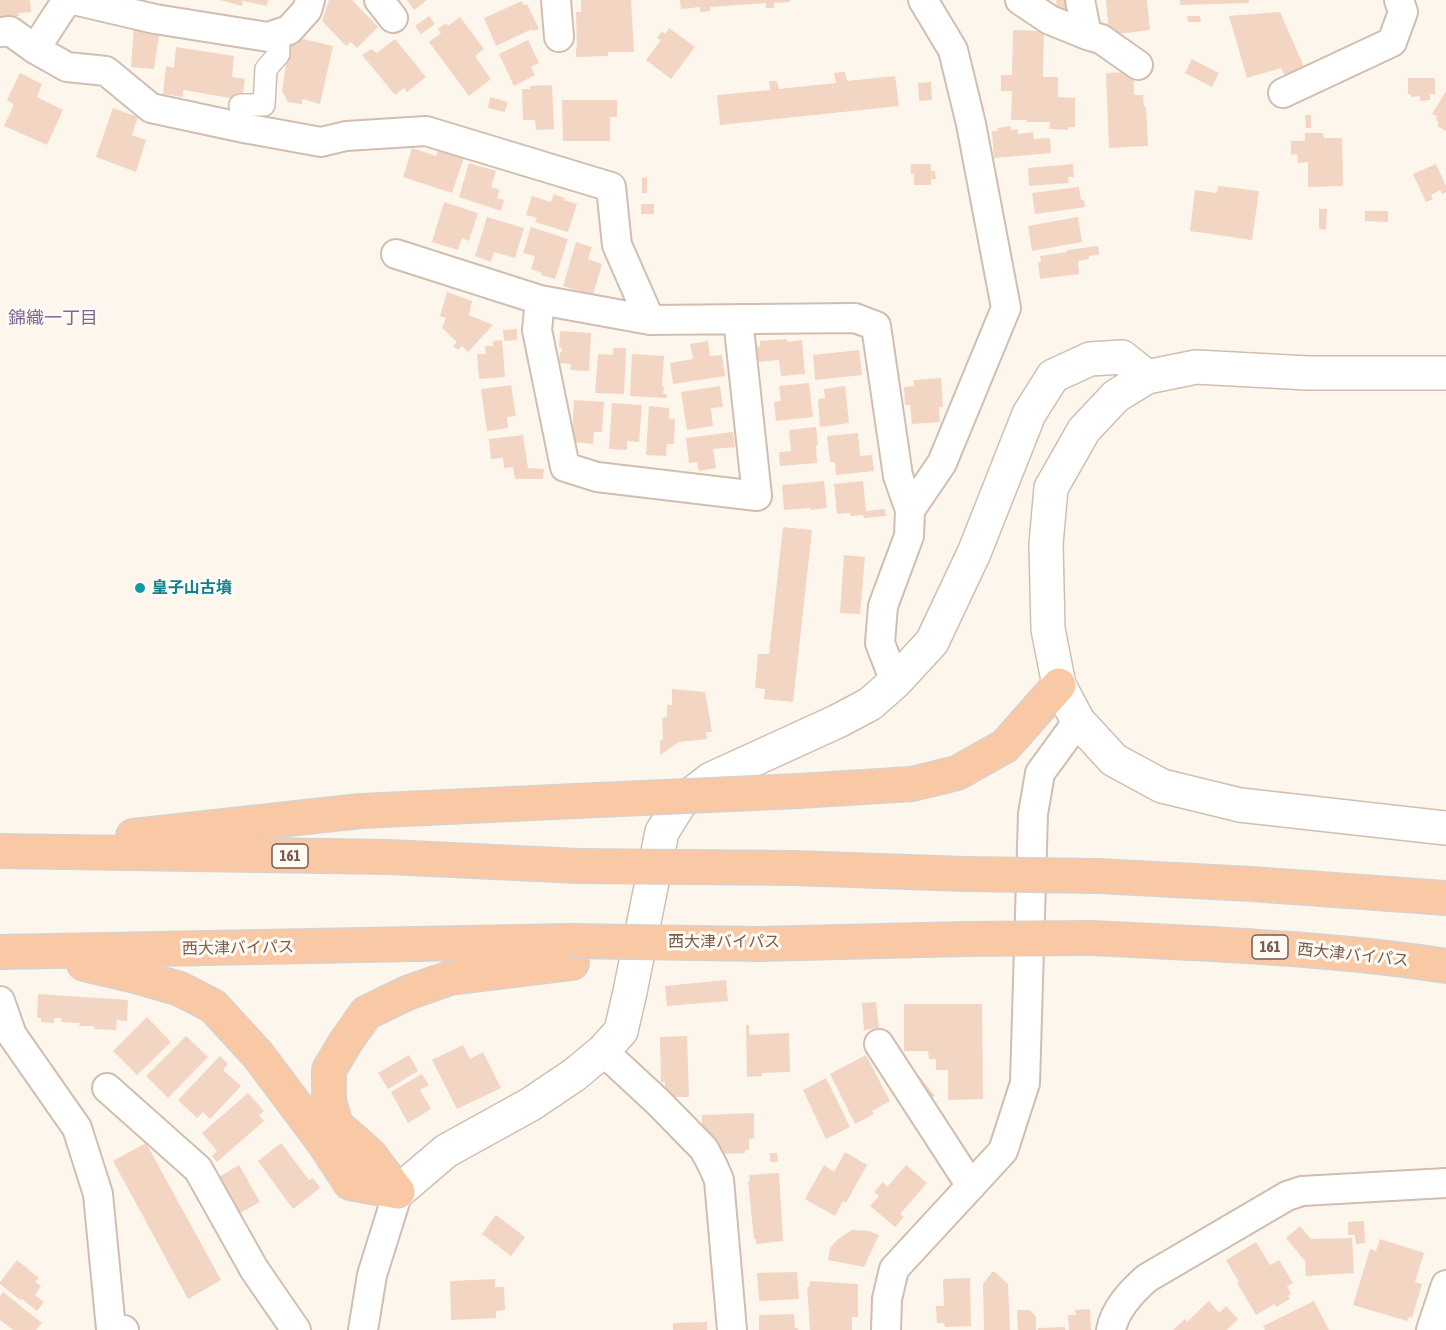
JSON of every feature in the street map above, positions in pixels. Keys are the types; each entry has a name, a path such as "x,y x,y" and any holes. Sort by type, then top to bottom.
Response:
{"highway":[{"path":"0,851 361,811 912,784 957,773 1005,746 1059,684"},
{"name":"161","path":"0,851 388,857 579,866 794,868 1098,876 1446,898"},
{"name":"西大津バイパス","path":"0,952 571,952 851,941 1093,938 1277,947 1409,960 1446,966"},
{"path":"34,952 180,989 213,1006 258,1055 324,1143 350,1183 398,1192"},
{"path":"398,1192 369,1154 336,1125 330,1101 329,1070 366,1013 407,993 450,978 571,952"}],"street":[{"path":"35,49 67,0"},
{"path":"74,0 155,19 268,37 289,30 308,10 310,0"},
{"path":"556,0 559,37"},
{"path":"910,510 942,463 1006,308 971,124 953,50 923,0"},
{"path":"1020,0 1050,20 1101,39 1138,65"},
{"path":"1080,0 1087,35"},
{"path":"1283,93 1392,42 1403,12 1399,0"},
{"path":"0,32 10,31 35,49 67,67 106,71 151,108 321,142 346,136 426,131 611,187 617,245 650,320"},
{"path":"244,128 240,105 264,105 266,69 279,54 278,34"},
{"path":"396,254 540,300 650,320 855,318 876,326 898,476 910,510 909,536 883,606 880,643 895,682"},
{"path":"540,300 537,330 565,467 597,477 757,496 738,319"},
{"path":"363,1330 372,1275 398,1192 446,1151 531,1104 574,1076 603,1051 621,1031 662,832 680,802 711,779 870,704 895,682 932,642 974,553 1029,414 1053,376 1090,359 1122,357 1147,377"},
{"path":"1446,373 1308,374 1196,367 1147,377 1116,396 1083,430 1051,488 1046,544 1048,629 1059,684 1078,721 1114,760 1162,786 1240,804 1446,828"},
{"path":"886,1330 887,1299 894,1269 1003,1151 1025,1083 1034,814 1040,773 1078,721"},
{"path":"0,1001 12,1035 77,1128 98,1194 111,1330 124,1330"},
{"path":"879,1044 971,1186"},
{"path":"603,1051 704,1149 713,1166 719,1180 732,1330"},
{"path":"107,1088 198,1169 254,1269 296,1330"},
{"path":"1111,1330 1121,1306 1133,1290 1147,1278 1287,1196 1302,1191 1446,1183"},
{"path":"1431,1330 1446,1285"}],"building":[{"path":"0,0 30,0 31,12 19,13 19,16 0,16"},
{"path":"220,0 268,0 267,6 243,1 242,6"},
{"path":"329,0 352,0 378,27 357,48 351,42 346,46 322,21"},
{"path":"407,0 427,0 414,10"},
{"path":"581,0 631,0 634,52 608,52 608,56 576,57 576,12 581,12"},
{"path":"680,0 790,0 790,2 774,3 774,8 766,8 766,3 710,7 710,11 700,12 700,7 681,9"},
{"path":"1056,0 1070,0 1071,14 1058,15"},
{"path":"1106,0 1147,0 1150,30 1109,35"},
{"path":"1180,0 1249,0 1249,3 1180,5"},
{"path":"522,1 524,5 527,4 539,29 533,31 532,29 496,46 484,18"},
{"path":"1280,12 1305,69 1285,77 1281,68 1247,78 1229,16"},
{"path":"429,16 435,24 421,34 415,26"},
{"path":"1187,16 1200,16 1201,22 1188,22"},
{"path":"460,17 484,49 475,56 491,79 469,96 429,42 441,33 438,29 446,23 448,26"},
{"path":"134,26 160,28 154,69 131,67"},
{"path":"669,28 695,47 671,79 646,60 661,40 657,38 662,31 665,34"},
{"path":"1013,30 1044,31 1043,77 1058,77 1058,97 1075,98 1075,127 1068,127 1068,130 1049,129 1050,122 1011,120 1012,91 1001,91 1001,75 1012,75"},
{"path":"299,38 333,46 320,104 302,99 302,104 288,102 282,91 288,41 298,44"},
{"path":"395,39 426,77 407,92 404,88 395,95 362,55 371,49 377,53"},
{"path":"528,40 539,63 531,67 535,75 514,86 499,54"},
{"path":"176,47 234,56 232,77 245,79 242,100 183,90 183,97 163,94 166,66 174,68"},
{"path":"1192,59 1219,73 1212,87 1185,73"},
{"path":"845,72 847,81 895,76 899,106 720,125 717,95 770,90 769,81 777,81 779,89 836,83 834,73"},
{"path":"1127,72 1128,76 1134,76 1134,95 1143,95 1144,107 1146,107 1148,146 1109,148 1106,73"},
{"path":"20,73 42,84 37,97 63,110 47,145 4,126 14,105 7,100"},
{"path":"1408,78 1435,78 1435,94 1430,94 1430,100 1420,101 1420,96 1411,97 1411,94 1408,94"},
{"path":"931,82 932,100 919,101 918,83"},
{"path":"552,85 554,129 536,130 535,120 523,120 522,89 530,89 530,86"},
{"path":"1446,91 1446,131 1437,126 1439,122 1436,120 1437,116 1432,114"},
{"path":"490,97 508,102 505,112 488,108"},
{"path":"562,100 617,100 617,117 610,117 610,141 563,141"},
{"path":"113,108 138,117 132,135 146,140 136,172 96,157"},
{"path":"1305,115 1311,115 1311,128 1306,128"},
{"path":"1011,126 1011,130 1018,129 1018,134 1033,132 1034,139 1050,138 1051,153 994,158 992,131"},
{"path":"1305,133 1323,133 1324,138 1342,138 1343,186 1308,187 1308,162 1298,163 1297,154 1291,155 1291,141 1305,141"},
{"path":"412,148 436,156 439,149 464,157 452,193 403,177"},
{"path":"469,163 496,171 491,187 500,190 497,198 504,200 501,211 459,197"},
{"path":"911,164 931,164 931,171 935,171 936,179 931,179 931,185 914,185"},
{"path":"1073,164 1074,177 1068,177 1069,183 1029,186 1028,168"},
{"path":"1436,164 1446,186 1446,192 1442,194 1440,190 1431,195 1433,199 1426,202 1413,174"},
{"path":"647,177 647,193 642,193 642,178"},
{"path":"1218,186 1259,191 1252,240 1190,231 1195,190 1217,193"},
{"path":"1079,187 1081,200 1084,200 1085,207 1035,214 1032,193"},
{"path":"554,194 577,204 568,232 535,222 537,218 526,215 532,196 551,202"},
{"path":"444,202 478,213 469,241 462,238 458,250 432,242"},
{"path":"641,204 654,204 654,214 641,214"},
{"path":"1319,209 1327,209 1326,230 1319,229"},
{"path":"1365,211 1388,211 1388,222 1365,221"},
{"path":"487,217 524,228 515,258 494,252 491,262 475,256"},
{"path":"1078,217 1082,242 1032,251 1028,226"},
{"path":"531,227 568,239 555,279 531,269 535,256 523,253"},
{"path":"576,242 592,247 588,259 602,264 593,295 563,286"},
{"path":"1098,246 1099,255 1078,261 1079,274 1040,279 1038,262 1041,262 1040,256"},
{"path":"447,292 472,301 469,315 493,325 468,352 462,346 458,350 453,346 457,342 442,328 446,318 440,316"},
{"path":"517,329 517,340 504,341 503,330"},
{"path":"560,331 591,333 589,371 570,370 571,364 559,363 560,352 562,352 562,348 559,347"},
{"path":"787,339 787,342 802,340 805,374 781,376 779,360 755,362 754,347 760,346 760,341"},
{"path":"502,340 505,377 479,379 477,354 486,354 485,346 493,346 493,341"},
{"path":"708,341 710,356 722,355 725,376 673,384 670,363 693,359 690,344"},
{"path":"613,348 626,348 624,394 595,393 598,354 613,355"},
{"path":"859,350 862,375 815,380 813,355"},
{"path":"632,354 664,356 662,386 664,387 663,394 667,394 667,398 630,396"},
{"path":"941,378 943,407 939,407 940,422 912,424 910,405 905,405 904,387 914,386 914,380"},
{"path":"809,383 813,417 776,421 774,402 781,401 779,386"},
{"path":"511,385 516,416 507,417 508,428 487,431 481,389"},
{"path":"720,386 723,407 711,408 713,426 687,430 681,392"},
{"path":"845,386 849,423 820,427 818,399 825,398 824,389"},
{"path":"574,400 604,402 602,432 594,432 593,444 572,442"},
{"path":"612,403 642,405 639,442 627,441 627,450 609,449"},
{"path":"649,406 669,408 669,419 675,419 674,444 667,444 666,456 646,455"},
{"path":"816,427 817,463 780,466 779,452 791,451 789,430"},
{"path":"733,432 735,447 713,449 716,468 699,471 697,462 689,463 686,438"},
{"path":"858,433 860,456 872,455 874,471 836,475 835,462 830,462 827,436"},
{"path":"523,435 528,468 544,469 543,479 515,479 513,467 504,468 503,458 491,459 489,439"},
{"path":"824,481 827,508 784,510 782,485"},
{"path":"863,481 866,511 885,509 886,516 864,518 863,515 851,516 850,513 837,514 834,484"},
{"path":"783,527 812,530 793,702 764,699 765,689 755,688 758,654 769,654"},
{"path":"844,555 865,557 860,614 840,613"},
{"path":"672,689 705,692 712,732 706,732 707,739 679,742 660,755 660,741 663,739 662,718 667,717 667,705 672,705"},
{"path":"726,980 728,1001 667,1006 665,986"},
{"path":"38,994 128,1000 127,1021 117,1020 116,1030 94,1029 94,1026 79,1026 80,1023 61,1022 62,1018 54,1018 54,1023 41,1022 41,1018 37,1018"},
{"path":"876,1002 879,1028 864,1030 862,1003"},
{"path":"904,1004 982,1004 983,1099 948,1100 948,1070 936,1070 936,1059 929,1059 928,1051 904,1051"},
{"path":"147,1017 171,1042 137,1075 113,1051"},
{"path":"746,1025 749,1025 749,1035 789,1033 790,1072 762,1073 762,1076 747,1077"},
{"path":"186,1036 208,1057 168,1098 146,1076"},
{"path":"687,1036 689,1097 673,1097 673,1094 665,1094 665,1082 661,1082 660,1037"},
{"path":"463,1045 470,1059 483,1052 501,1088 457,1109 432,1060"},
{"path":"409,1055 418,1071 388,1089 378,1073"},
{"path":"866,1055 890,1101 872,1111 874,1114 855,1124 830,1074"},
{"path":"220,1056 228,1064 223,1070 241,1086 210,1119 203,1112 197,1118 178,1100"},
{"path":"422,1074 429,1085 420,1090 431,1109 408,1123 391,1092"},
{"path":"919,1076 935,1096 931,1099 916,1079"},
{"path":"826,1078 850,1127 826,1139 803,1090"},
{"path":"248,1093 264,1111 259,1115 264,1121 217,1162 212,1156 217,1151 202,1133"},
{"path":"754,1113 754,1138 749,1139 749,1150 745,1150 745,1153 722,1154 721,1148 718,1148 718,1140 710,1140 710,1133 702,1133 702,1115"},
{"path":"146,1143 221,1280 188,1299 113,1161"},
{"path":"281,1143 309,1180 313,1178 320,1188 293,1209 258,1161"},
{"path":"845,1152 867,1165 846,1203 843,1201 835,1216 805,1199 824,1165 834,1172"},
{"path":"770,1153 777,1153 778,1162 770,1162"},
{"path":"239,1165 260,1202 240,1213 219,1177"},
{"path":"906,1165 927,1183 900,1214 904,1217 895,1227 870,1206 879,1196 874,1192 883,1182 887,1187"},
{"path":"779,1173 783,1241 756,1244 749,1175"},
{"path":"496,1215 525,1237 511,1256 482,1234"},
{"path":"1364,1221 1365,1243 1356,1244 1355,1235 1348,1235 1348,1222"},
{"path":"1300,1226 1311,1239 1352,1238 1354,1273 1306,1276 1305,1261 1286,1238"},
{"path":"852,1230 869,1231 879,1235 864,1267 828,1260 830,1248 838,1239"},
{"path":"1380,1239 1424,1253 1415,1282 1422,1284 1412,1318 1409,1317 1407,1321 1353,1305 1370,1249 1376,1251"},
{"path":"1256,1242 1270,1265 1279,1260 1293,1283 1287,1286 1291,1294 1288,1296 1290,1299 1276,1307 1274,1304 1256,1315 1226,1260"},
{"path":"17,1260 39,1278 35,1282 41,1286 35,1295 44,1302 37,1311 0,1284"},
{"path":"797,1272 799,1299 759,1301 757,1273"},
{"path":"992,1272 1008,1284 1010,1330 984,1330 983,1284"},
{"path":"970,1278 971,1326 945,1327 944,1323 937,1323 936,1306 944,1306 943,1279"},
{"path":"495,1279 495,1287 504,1287 505,1310 496,1311 496,1318 451,1320 450,1281"},
{"path":"810,1281 858,1284 858,1317 852,1317 852,1330 810,1330 807,1287"},
{"path":"3,1292 42,1323 36,1330 13,1330 0,1320 0,1296"},
{"path":"1209,1301 1219,1313 1226,1306 1238,1319 1227,1330 1173,1330 1185,1319 1187,1322"},
{"path":"1314,1301 1329,1330 1265,1330 1263,1326"},
{"path":"1090,1309 1091,1330 1069,1330 1068,1315 1076,1315 1075,1310"},
{"path":"1017,1310 1030,1310 1036,1317 1036,1330 1018,1330"},
{"path":"794,1314 795,1328 798,1330 759,1330 759,1315"},
{"path":"707,1322 707,1330 673,1330 673,1323"},
{"path":"1065,1327 1065,1330 1038,1330 1038,1328"}],"place":[{"name":"皇子山古墳","path":"140,588"}],"district":[{"name":"錦織一丁目","path":"53,318"}]}
